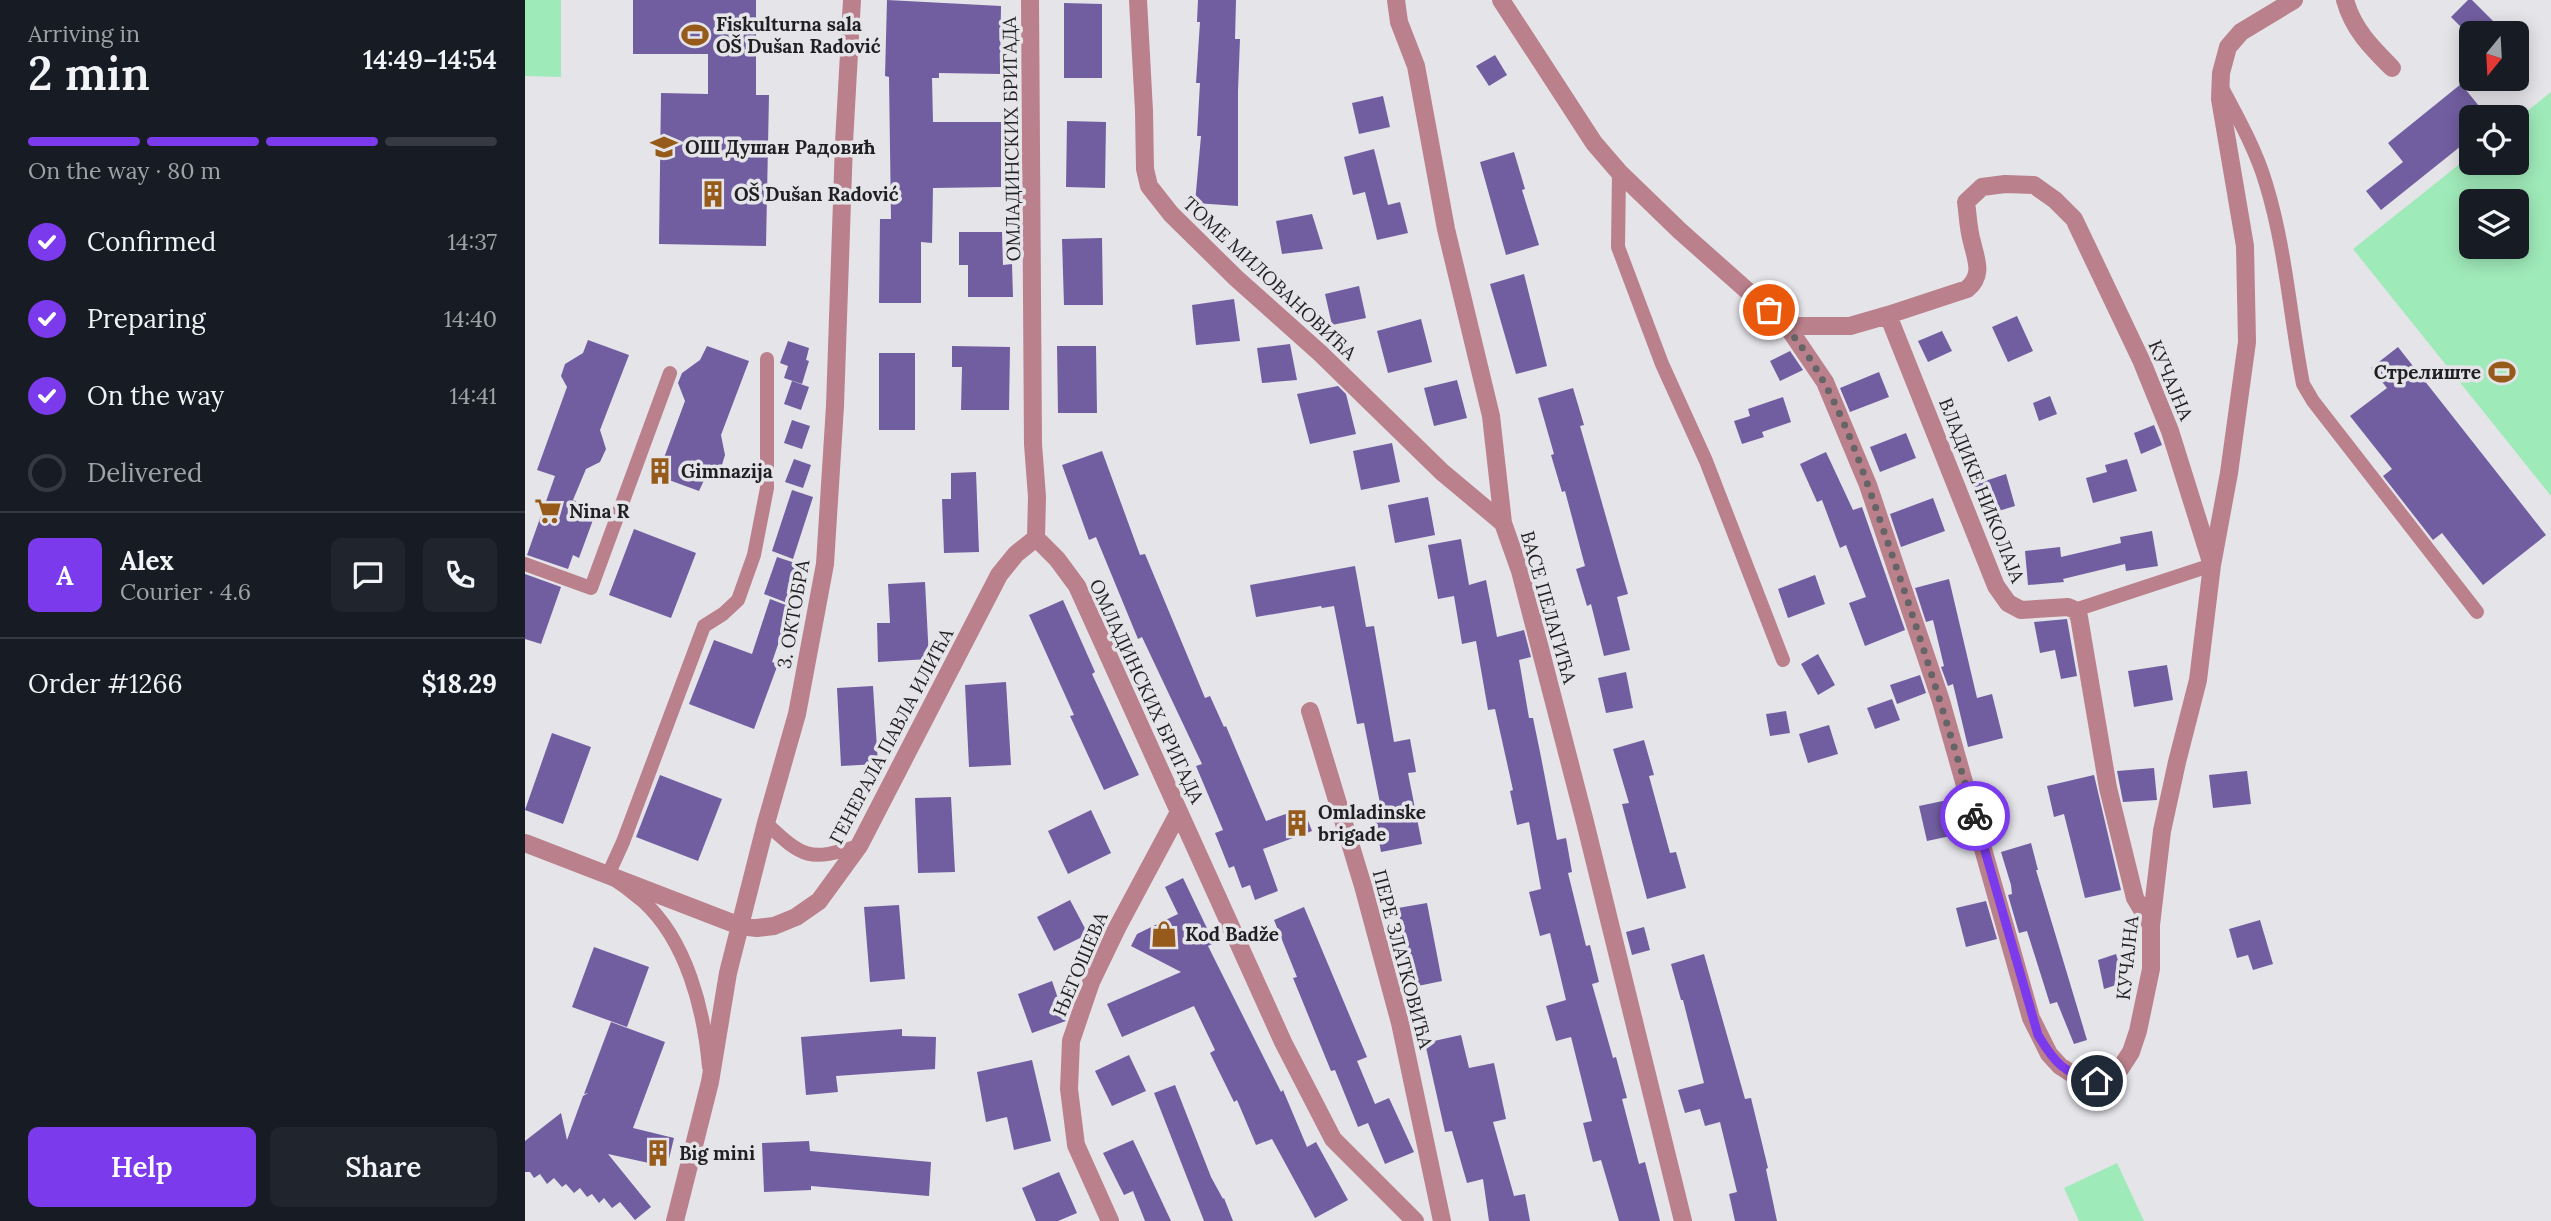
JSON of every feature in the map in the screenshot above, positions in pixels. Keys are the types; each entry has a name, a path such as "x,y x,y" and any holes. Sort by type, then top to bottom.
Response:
{"street":[{"name":"3. ОКТОБРА","path":"675,1221 710,1082 740,926 797,714 825,564 835,406 852,0"},
{"name":"ОМЛАДИНСКИХ БРИГАДА","path":"1030,0 1033,444 1037,497 1035,538 1057,559 1077,586 1283,1042 1333,1139 1415,1221"},
{"name":"ТОМЕ МИЛОВАНОВИЋА","path":"1138,0 1145,169 1149,186 1171,214 1236,278 1320,353 1443,472 1503,523"},
{"name":"ВАСЕ ПЕЛАГИЋА","path":"1396,0 1399,22 1416,66 1446,229 1491,416 1503,523 1520,571 1585,822 1683,1221"},
{"name":"КУЧАЈНА","path":"1501,0 1594,143 1619,172 1680,231 1787,326 1825,382 1868,485 1941,701 1985,848 2031,1018 2049,1054 2060,1066 2077,1077 2097,1081 2112,1077 2131,1052 2142,1017 2151,969 2151,925 2162,831 2176,762 2198,680 2212,565 2165,419 2142,362 2074,219 2055,200 2034,185 2005,184 1982,187 1966,202 1971,240 1979,265 1974,284 1967,289 1888,314"},
{"path":"2212,565 2229,473 2247,342 2245,246 2220,99 2221,85 2228,47 2241,32 2294,0"},
{"path":"2345,0 2350,17 2366,43 2392,68"},
{"path":"1787,326 1850,326 1888,314"},
{"name":"ВЛАДИКЕ НИКОЛАЈА","path":"1888,314 1996,586 2008,603 2021,610 2068,607 2075,610"},
{"name":"ГЕНЕРАЛА ПАВЛА ИЛИЋА","path":"525,843 740,926 774,926 796,917 819,901 859,846 999,575 1016,554 1035,538"},
{"path":"2075,610 2108,788 2135,898 2151,925"},
{"name":"ПЕРЕ ЗЛАТКОВИЋА","path":"1310,711 1363,886 1400,1023 1442,1221"},
{"name":"ЊЕГОШЕВА","path":"1110,1221 1076,1145 1069,1089 1071,1041 1091,982 1179,813"}],"lane":[{"path":"2221,85 2266,182 2280,239 2303,384 2313,401 2477,612"},
{"path":"1619,172 1618,247 1662,364 1706,461 1783,660"},
{"path":"710,1082 700,1016 689,972 680,953 670,935 645,903 608,875 623,842 704,626 738,600 754,555 767,488 767,359"},
{"path":"525,564 591,588 670,373"},
{"path":"2075,610 2212,565"},
{"path":"766,823 788,844 813,856 828,855 859,846"}],"green space":[{"path":"525,0 561,0 561,77 525,76"},
{"name":"Стрелиште","path":"2551,92 2551,496 2353,249 2459,165 2459,175 2529,175 2529,109"},
{"path":"2117,1163 2144,1221 2079,1221 2064,1188"}],"building":[{"name":"OŠ Dušan Radović","path":"633,0 756,0 756,95 769,95 766,246 659,244 661,93 708,94 708,54 633,54"},
{"path":"887,0 1001,6 1000,74 939,73 939,78 932,78 933,122 1001,122 1001,187 933,188 932,243 921,242 921,303 879,303 880,219 891,219 889,77 885,76"},
{"path":"1198,0 1236,0 1235,39 1240,39 1238,206 1195,203 1201,136 1197,136 1200,83 1196,83 1200,22 1197,22"},
{"path":"2468,0 2472,0 2493,21 2459,21 2459,25 2451,17"},
{"path":"1064,3 1102,4 1102,78 1064,78"},
{"path":"1495,55 1507,75 1489,86 1476,66"},
{"path":"2459,86 2459,91 2467,91 2478,105 2459,105 2459,148 2381,210 2366,191 2403,162 2388,143"},
{"path":"1383,96 1390,127 1359,134 1352,103"},
{"path":"1067,121 1106,122 1105,188 1066,187"},
{"path":"1374,149 1388,205 1400,202 1408,233 1377,240 1365,192 1353,195 1344,157"},
{"path":"1514,152 1525,189 1522,190 1539,245 1506,255 1480,162"},
{"path":"1312,214 1323,249 1282,254 1276,221"},
{"path":"959,232 1002,232 1003,265 1012,264 1013,297 968,297 968,265 959,265"},
{"path":"1102,238 1103,305 1064,305 1062,239"},
{"path":"1524,274 1547,366 1516,374 1490,284"},
{"path":"1359,286 1366,318 1332,325 1325,294"},
{"path":"1234,299 1240,341 1196,345 1192,305"},
{"path":"2017,316 2033,351 2008,362 1992,327"},
{"path":"1421,319 1432,362 1388,373 1377,331"},
{"path":"1942,331 1952,351 1928,362 1918,341"},
{"path":"588,340 629,355 600,430 606,449 600,462 586,469 573,500 597,509 579,558 573,555 568,569 527,555 555,476 537,470 567,387 561,376 565,364 583,353"},
{"path":"788,341 809,348 806,360 809,361 802,384 784,378 788,366 780,363"},
{"path":"1290,344 1297,380 1262,383 1257,348"},
{"path":"707,346 749,361 721,435 725,455 721,468 706,476 699,491 658,474 685,401 678,383 682,373 700,360"},
{"path":"952,346 1010,347 1009,410 961,410 962,367 952,367"},
{"path":"1057,346 1096,346 1097,413 1058,413"},
{"path":"2398,347 2546,535 2483,585 2442,533 2433,540 2383,476 2392,469 2350,416 2387,388 2371,368"},
{"path":"1790,351 1803,370 1780,381 1770,361"},
{"path":"879,353 915,353 915,430 879,430"},
{"path":"1879,372 1889,397 1850,412 1840,388"},
{"path":"1457,380 1467,418 1434,426 1424,388"},
{"path":"792,381 809,387 801,410 784,404"},
{"path":"1338,386 1346,394 1356,434 1310,444 1297,394"},
{"path":"1573,388 1584,425 1580,426 1628,594 1617,597 1630,650 1604,656 1591,604 1587,606 1576,569 1585,566 1565,491 1562,492 1551,455 1554,454 1538,398"},
{"path":"2050,396 2057,414 2039,421 2033,403"},
{"path":"1783,397 1791,422 1762,432 1764,437 1742,444 1734,421 1750,416 1748,409"},
{"path":"792,420 810,426 802,449 784,443"},
{"path":"2154,425 2162,445 2141,454 2134,433"},
{"path":"1906,433 1916,458 1880,472 1870,447"},
{"path":"1392,443 1400,482 1361,490 1353,451"},
{"path":"1102,451 1140,555 1145,554 1205,698 1210,696 1224,727 1226,726 1266,821 1303,808 1312,831 1263,849 1278,891 1255,900 1250,885 1242,888 1234,866 1229,868 1215,833 1223,830 1196,766 1202,764 1142,637 1138,639 1096,537 1089,540 1062,465"},
{"path":"1826,452 1853,510 1862,507 1905,630 1865,646 1849,603 1866,597 1846,545 1840,548 1822,500 1817,502 1800,464"},
{"path":"794,459 811,465 803,488 785,482"},
{"path":"2127,459 2137,491 2093,503 2086,478 2107,472 2105,465"},
{"path":"976,472 979,552 944,553 942,499 951,499 951,473"},
{"path":"2006,474 2015,506 1982,516 1973,485"},
{"path":"792,490 813,497 793,559 772,551"},
{"path":"1428,497 1435,535 1395,543 1388,505"},
{"path":"1933,498 1945,531 1901,547 1890,514"},
{"path":"634,529 696,553 671,618 609,595"},
{"path":"2152,531 2158,566 2126,571 2125,564 2063,579 2064,582 2028,585 2025,551 2060,547 2061,557 2121,543 2120,537"},
{"path":"1461,539 1469,585 1486,580 1497,637 1524,630 1531,657 1519,660 1529,718 1533,718 1557,840 1566,838 1572,872 1568,873 1586,946 1590,945 1599,982 1592,984 1627,1098 1622,1099 1639,1164 1645,1162 1660,1221 1619,1221 1601,1160 1593,1162 1583,1123 1592,1121 1571,1037 1556,1041 1546,1006 1566,1000 1550,933 1540,936 1529,892 1541,889 1529,822 1517,825 1510,791 1513,790 1495,709 1488,710 1476,641 1462,644 1454,596 1438,599 1428,545"},
{"path":"777,557 798,564 785,602 764,594"},
{"path":"1355,566 1366,627 1374,626 1394,742 1410,739 1416,772 1408,773 1422,844 1381,852 1373,810 1381,808 1364,723 1357,724 1334,606 1256,617 1250,585"},
{"path":"525,574 561,587 541,644 525,639"},
{"path":"1815,575 1825,604 1788,618 1778,589"},
{"path":"1949,579 1977,698 1992,694 2003,738 1968,747 1953,684 1948,686 1941,667 1944,666 1933,620 1926,622 1915,588"},
{"path":"925,582 929,659 878,662 877,623 890,623 888,584"},
{"path":"770,599 791,607 772,662 778,664 754,729 689,704 714,640 752,654"},
{"path":"1063,600 1095,672 1092,674 1139,775 1104,790 1070,716 1074,715 1029,615"},
{"path":"2067,619 2077,676 2061,679 2055,650 2040,653 2034,622"},
{"path":"1818,654 1835,685 1818,695 1801,664"},
{"path":"2167,665 2173,700 2134,707 2128,671"},
{"path":"1626,672 1633,708 1606,713 1598,678"},
{"path":"1920,675 1926,693 1897,704 1890,685"},
{"path":"1006,682 1011,765 969,767 965,685"},
{"path":"873,686 878,764 841,766 837,688"},
{"path":"1892,699 1900,720 1875,729 1867,708"},
{"path":"1786,711 1790,733 1770,736 1766,714"},
{"path":"1829,725 1838,754 1808,763 1799,734"},
{"path":"552,733 591,747 563,824 525,810"},
{"path":"1644,740 1654,775 1649,776 1670,853 1676,852 1686,888 1647,899 1622,804 1629,803 1613,749"},
{"path":"2154,768 2157,800 2123,802 2117,771"},
{"path":"2247,771 2251,804 2213,808 2209,775"},
{"path":"660,775 722,799 698,861 636,837"},
{"path":"2094,775 2121,890 2085,898 2064,814 2054,817 2047,786"},
{"path":"951,797 955,872 918,873 915,798"},
{"path":"1957,798 1965,833 1927,841 1919,806"},
{"path":"1091,810 1111,853 1068,874 1048,831"},
{"path":"2031,843 2036,870 2087,1040 2074,1044 2057,1002 2050,1004 2027,931 2019,933 2008,895 2012,894 2011,885 2001,852"},
{"path":"1183,878 1214,943 1208,946 1281,1092 1283,1090 1307,1147 1316,1142 1348,1200 1315,1218 1272,1139 1256,1145 1237,1100 1234,1102 1210,1053 1215,1050 1194,1006 1122,1037 1107,1004 1181,972 1131,946 1137,934 1178,914 1165,887"},
{"path":"1070,900 1088,934 1054,951 1037,917"},
{"path":"1986,901 1997,939 1966,947 1956,908"},
{"path":"1427,903 1442,981 1413,987 1398,908"},
{"path":"899,905 905,979 870,982 864,907"},
{"path":"1304,907 1367,1057 1357,1061 1375,1104 1389,1098 1414,1152 1385,1164 1368,1123 1358,1127 1335,1070 1331,1071 1293,978 1297,977 1274,920"},
{"path":"2260,920 2273,964 2253,970 2248,955 2237,958 2229,929"},
{"path":"1644,927 1650,950 1632,955 1626,932"},
{"path":"594,947 649,967 627,1027 572,1007"},
{"path":"1704,954 1745,1099 1751,1098 1768,1168 1766,1169 1777,1221 1735,1221 1729,1194 1737,1192 1720,1122 1705,1126 1700,1109 1685,1113 1678,1090 1704,1083 1671,964"},
{"path":"2116,954 2125,982 2104,989 2098,960"},
{"path":"1052,981 1066,1021 1032,1033 1018,994"},
{"path":"611,1022 665,1042 633,1128 674,1138 667,1167 608,1154 651,1207 635,1220 620,1202 612,1208 604,1198 599,1203 592,1194 587,1197 580,1188 574,1193 566,1184 562,1187 554,1178 547,1184 540,1174 534,1178 530,1172 525,1172 525,1141 561,1113 567,1140 583,1096 588,1093 584,1094"},
{"path":"902,1029 902,1036 936,1037 935,1069 836,1076 838,1092 806,1095 801,1037"},
{"path":"1461,1035 1469,1068 1494,1063 1506,1119 1493,1122 1514,1196 1525,1194 1530,1221 1489,1221 1483,1179 1467,1183 1452,1131 1445,1132 1425,1043"},
{"path":"1129,1055 1146,1091 1112,1106 1095,1071"},
{"path":"1032,1060 1051,1141 1014,1150 1007,1117 986,1122 977,1072"},
{"path":"1175,1085 1211,1177 1224,1198 1233,1221 1204,1221 1154,1093"},
{"path":"1133,1140 1171,1221 1145,1221 1133,1191 1124,1195 1103,1153"},
{"path":"809,1141 810,1151 931,1162 929,1196 811,1186 811,1190 764,1192 762,1143"},
{"path":"1059,1172 1077,1213 1058,1221 1036,1221 1022,1188"}],"way so far":[{"path":"1769,310 1787,326 1825,382 1868,485 1941,701 1975,816"}],"place":[{"name":"Fiskulturna sala OŠ Dušan Radović","path":"695,35"},
{"name":"ОШ Душан Радовић","path":"664,147"},
{"name":"OŠ Dušan Radović","path":"713,194"},
{"name":"Стрелиште","path":"2502,372"},
{"name":"Gimnazija","path":"660,471"},
{"name":"Nina R","path":"548,511"},
{"name":"Omladinske brigade","path":"1297,823"},
{"name":"Kod Badže","path":"1164,934"},
{"name":"Big mini","path":"658,1153"}],"route":[{"path":"1975,816 2038,1035 2060,1066 2077,1077 2097,1081"}]}
